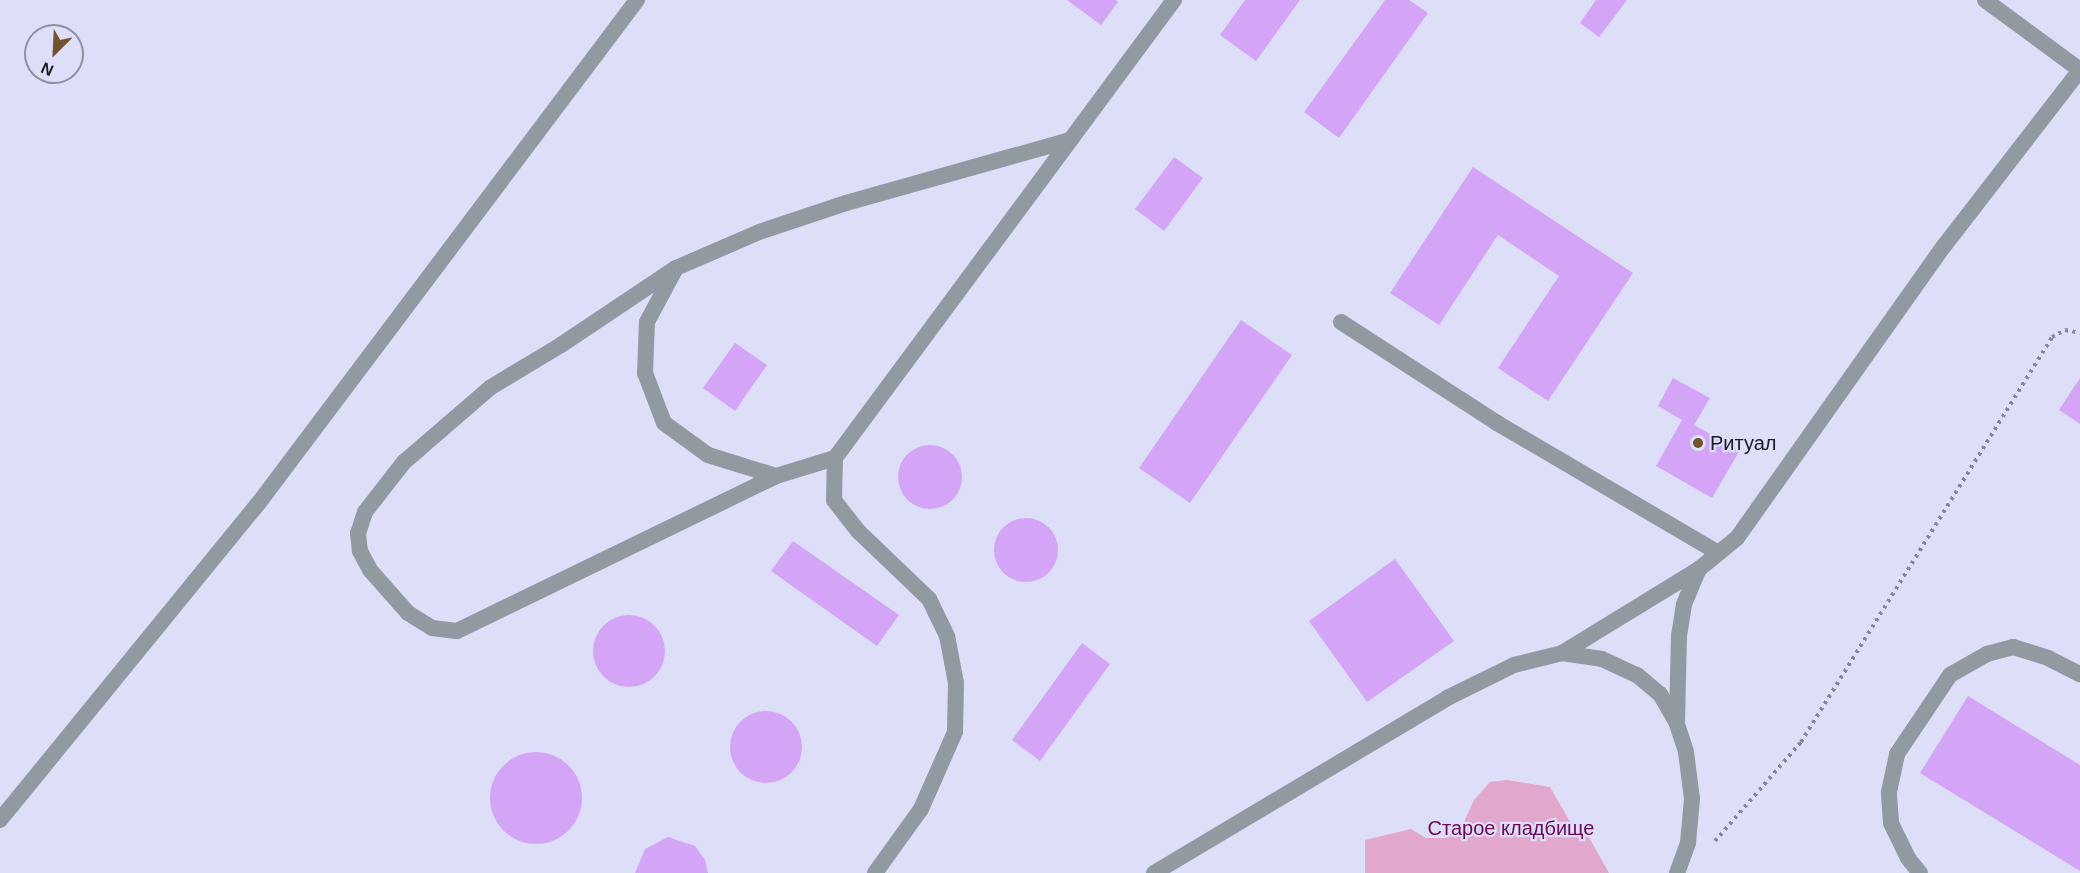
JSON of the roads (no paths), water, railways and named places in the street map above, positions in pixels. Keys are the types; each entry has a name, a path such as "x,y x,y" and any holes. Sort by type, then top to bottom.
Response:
{"street":[{"path":"0,820 258,504 637,0"},
{"path":"875,873 921,808 955,732 956,683 947,636 929,599 858,531 834,500 835,458 1174,0"},
{"path":"1154,873 1447,698 1514,664 1562,653 1699,569 1737,538 1944,246 2080,70 1985,0"},
{"path":"835,458 777,476 457,631 432,628 408,613 369,570 360,551 358,533 365,512 404,462 491,387 561,345 676,268 759,232 846,203 1070,140"},
{"path":"676,268 647,322 645,373 664,423 708,455 777,476"},
{"path":"1341,322 1497,423 1719,553"},
{"path":"1677,724 1679,636 1684,604 1699,569"},
{"path":"1920,873 1908,858 1891,823 1889,792 1897,754 1925,706 1950,675 1987,654 2013,647 2080,674"},
{"path":"1562,653 1602,659 1637,675 1660,694 1677,724 1686,752 1692,799 1688,843 1677,873"}],"place":[{"name":"Ритуал","path":"1698,443"}],"park label":[{"name":"Старое кладбище","path":"1511,828"}]}
